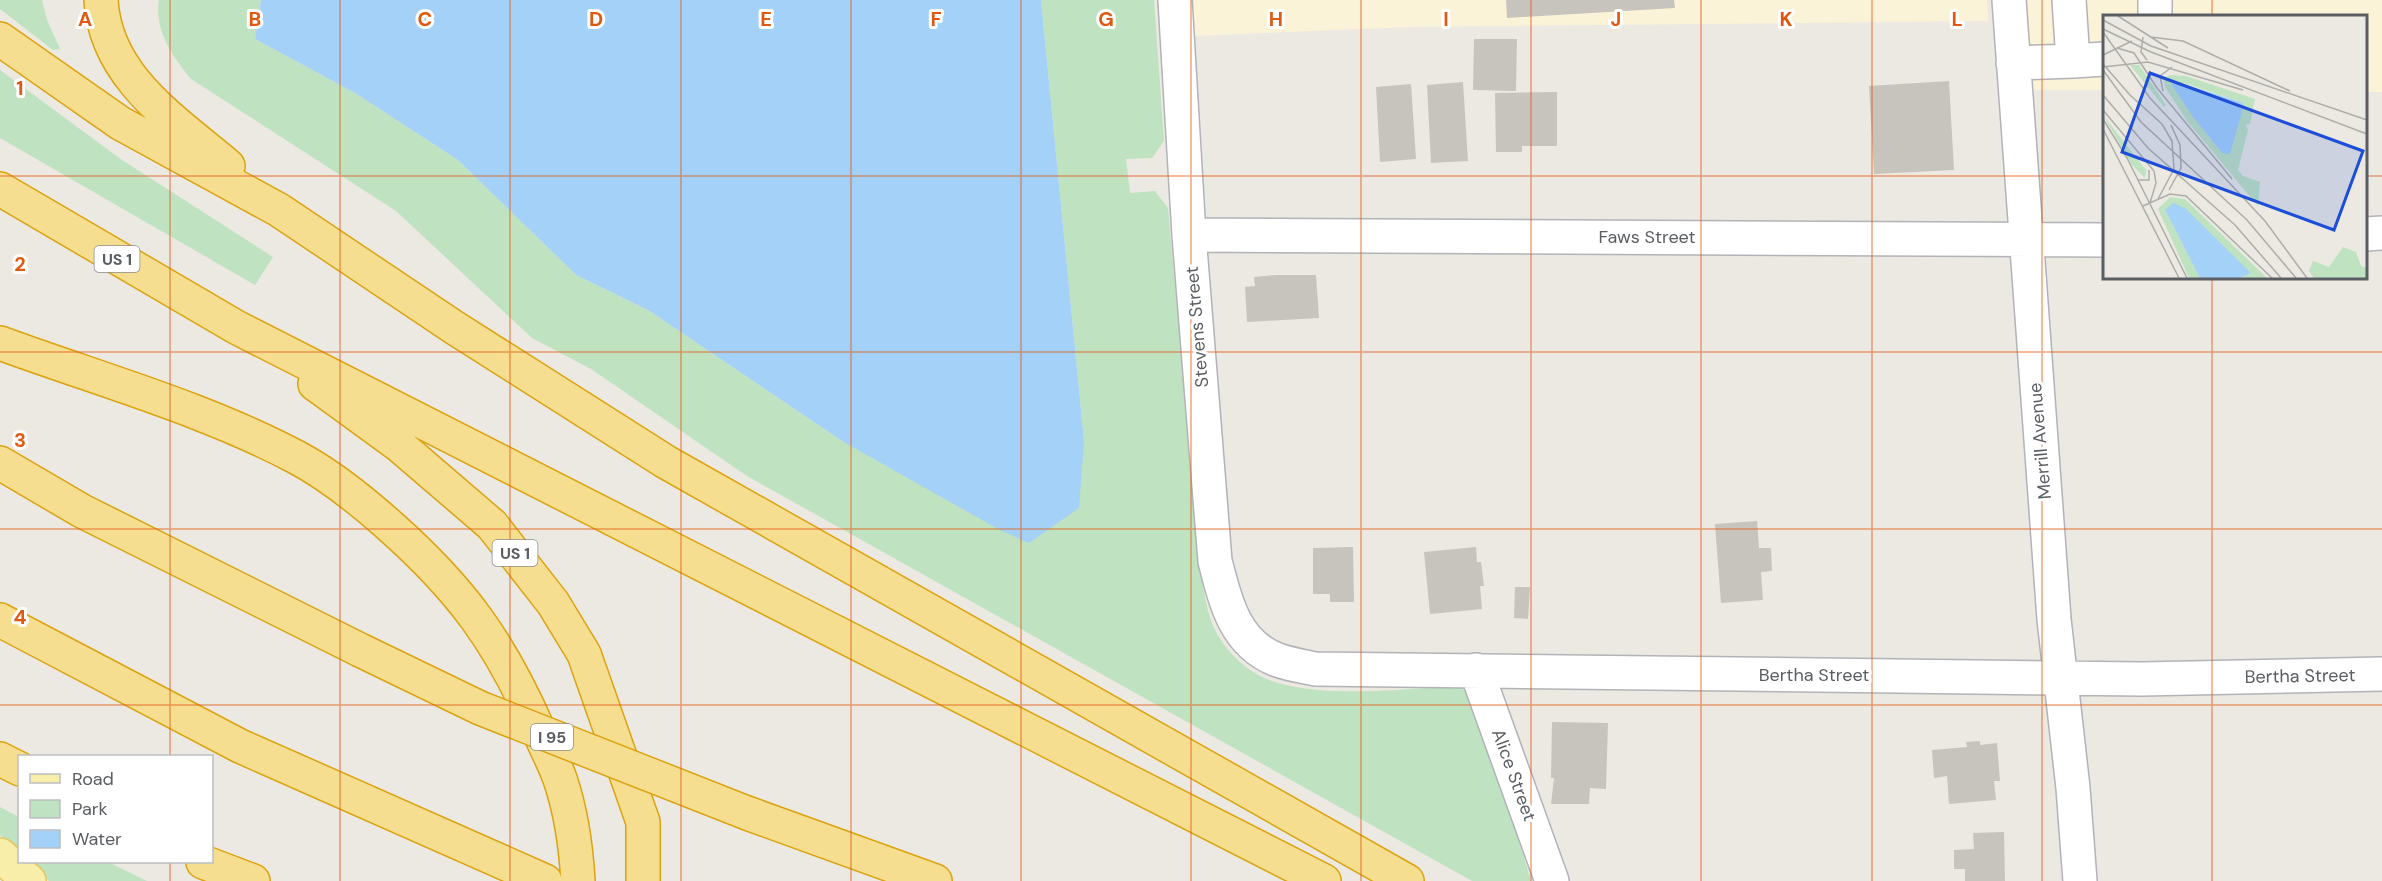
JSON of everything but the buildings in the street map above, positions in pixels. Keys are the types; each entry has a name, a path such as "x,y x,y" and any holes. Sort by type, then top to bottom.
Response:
{"highway":[{"path":"100,0 102,21 120,64 143,94 279,210"},
{"path":"0,39 120,123 279,210 454,328 666,462 1407,881"},
{"name":"US 1","path":"0,189 236,327 400,446 492,525 525,564 584,654 643,822 643,881"},
{"path":"236,327 1324,881"},
{"path":"0,343 240,430 298,458 339,484 420,553 458,593 490,635 517,681 560,777 568,811 578,881"},
{"name":"I 95","path":"0,463 93,517 480,708 747,813 935,881"},
{"path":"0,620 240,746 545,881"},
{"path":"0,759 18,768"},
{"path":"217,870 253,881"}],"main road":[{"path":"0,855 29,881"}],"street":[{"name":"Stevens Street","path":"1174,0 1189,235 1215,561 1227,610 1251,646"},
{"name":"Merrill Avenue","path":"2009,0 2030,321 2080,881"},
{"path":"2013,63 2089,60 2069,0"},
{"path":"2367,234 2382,233"},
{"name":"Faws Street","path":"1189,235 2103,240"},
{"name":"Bertha Street","path":"1251,646 1275,660 1315,669 2061,676 2142,679 2382,674"},
{"name":"Alice Street","path":"1476,670 1552,881"}],"shaded area":[{"path":"1192,0 1987,0 1988,21 1409,27 1193,36"},
{"path":"2027,0 2382,0 2382,92 2367,92 2367,15 2103,15 2103,90 2033,90"}],"green space":[{"path":"0,0 42,0 47,20 60,49 53,50 0,9"},
{"path":"159,0 261,0 255,39 355,93 458,160 576,275 648,310 842,441 1084,441 1041,0 1154,0 1164,141 1152,158 1126,159 1130,193 1155,191 1168,208 1200,562 1211,620 1219,637 1240,662 1260,676 1288,685 1339,691 1367,691 1471,684 1531,881 1472,881 747,476 591,369 532,338 396,211 191,79 166,43 159,22"},
{"path":"0,70 122,160 273,257 255,285 0,138"},
{"path":"0,807 18,816 18,852 0,835"},
{"path":"29,863 110,863 147,881 49,881"}],"water":[{"path":"261,0 1041,0 1084,441 1079,508 1029,543 998,529 842,441 648,310 576,275 458,160 355,93 255,39"}]}
